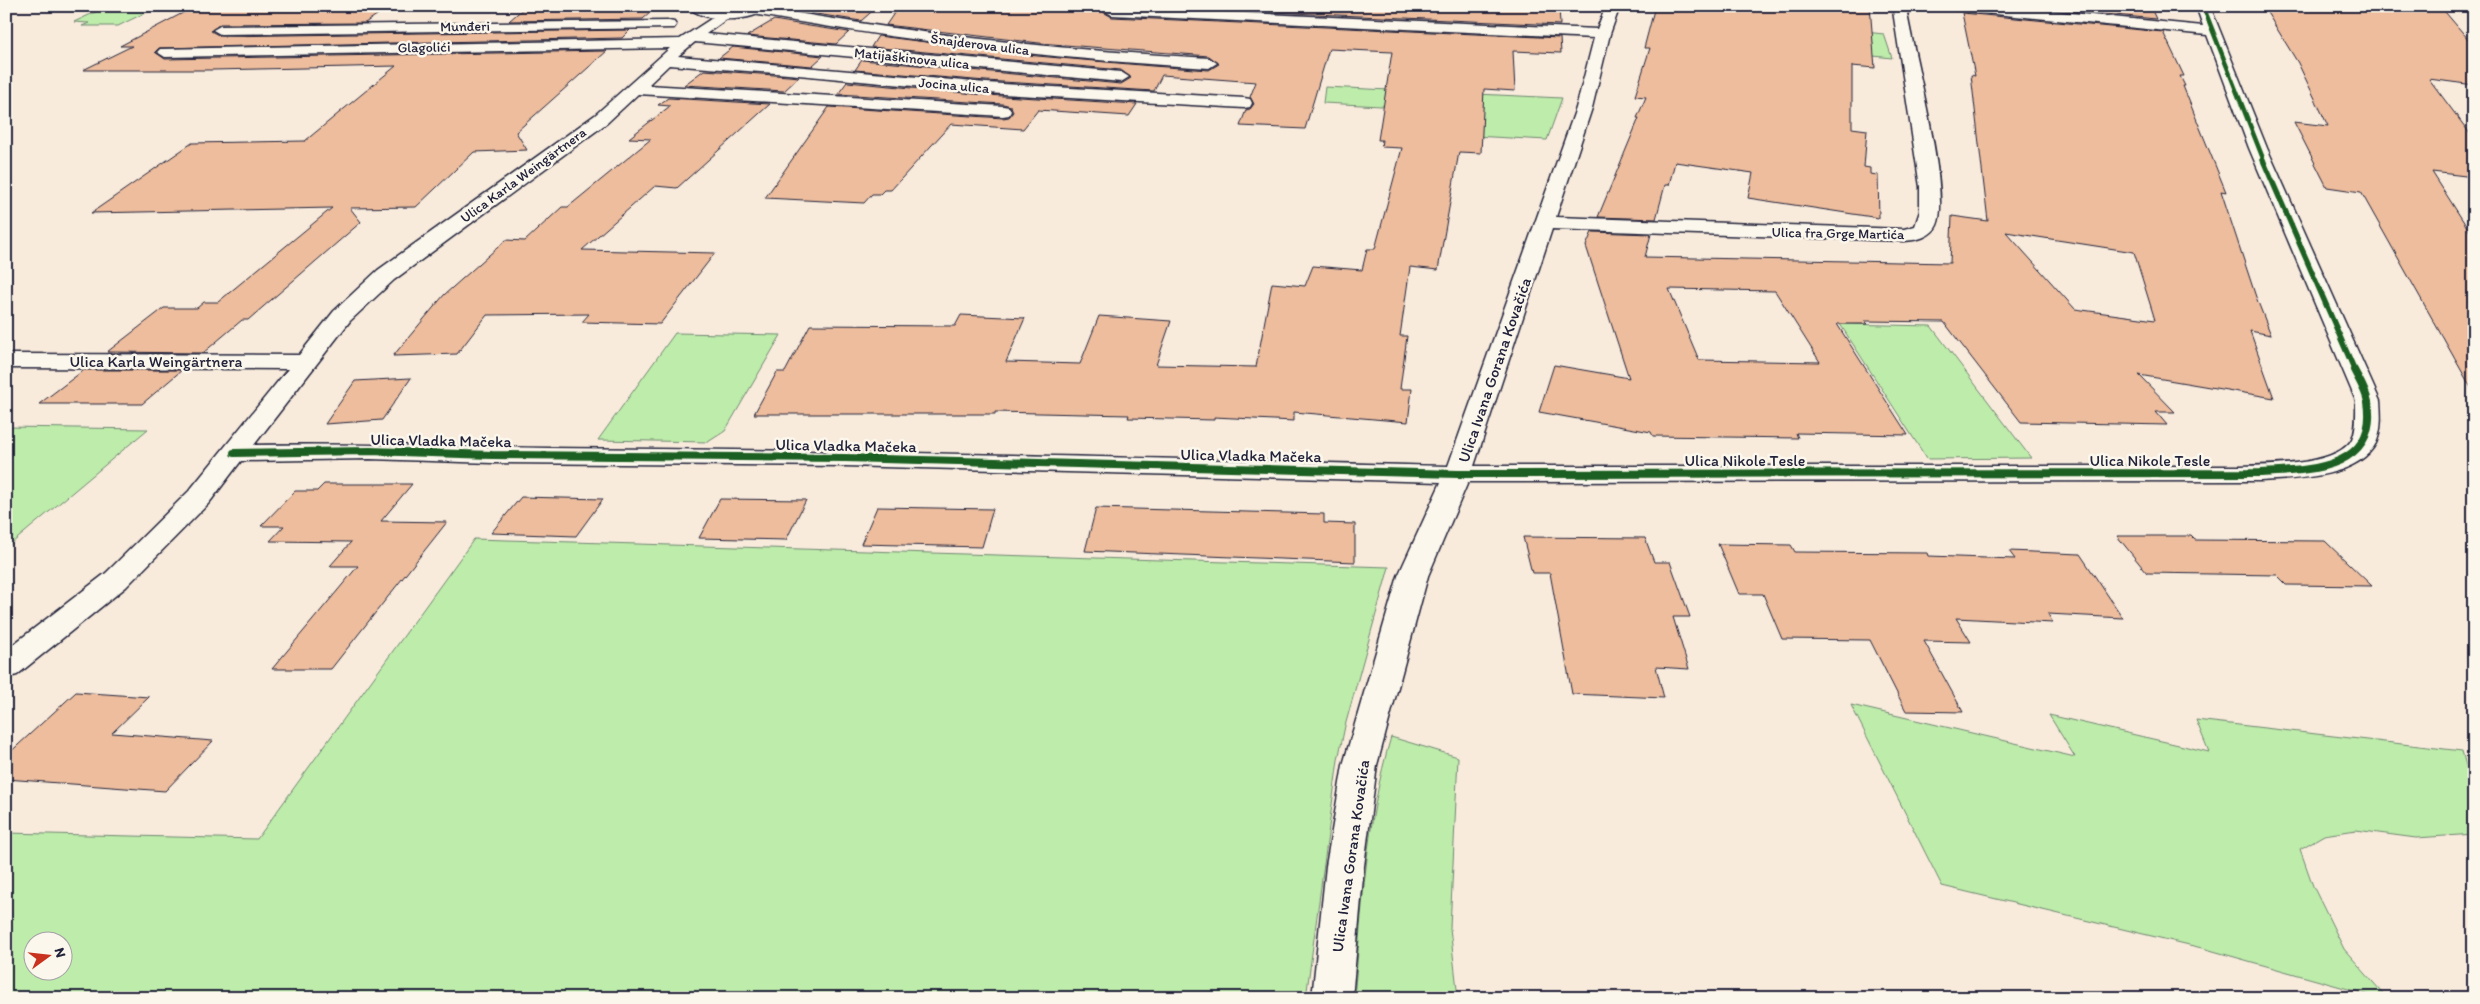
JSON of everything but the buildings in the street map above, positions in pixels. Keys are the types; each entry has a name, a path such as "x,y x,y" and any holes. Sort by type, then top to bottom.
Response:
{"street":[{"path":"695,6 710,14 702,30"},
{"name":"Ulica Ivana Gorana Kovačića","path":"1332,998 1345,866 1360,765 1413,576 1458,474 1584,108 1603,34 1613,6"},
{"name":"Ulica fra Grge Martića","path":"1545,223 1904,235 1921,230 1927,225 1930,218 1930,194 1916,90 1900,11 1913,6"},
{"path":"1955,6 2212,31"},
{"name":"Ulica Nikole Tesle","path":"1458,474 2197,474 2296,470 2330,466 2350,456 2363,444 2367,428 2368,401 2258,148 2203,6"},
{"name":"Šnajderova ulica","path":"702,30 758,8 850,28 983,45 1128,59 1209,63"},
{"path":"1112,11 1603,34"},
{"name":"Munđeri","path":"220,30 494,25 702,30"},
{"name":"Glagolići","path":"165,52 702,30"},
{"name":"Ulica Karla Weingärtnera","path":"6,667 116,580 198,498 342,316 386,275 601,119 664,60 702,30"},
{"name":"Matijaškinova ulica","path":"702,30 1010,69 1131,78"},
{"name":"Jocina ulica","path":"664,60 788,68 986,88 1244,103"},
{"name":"Jocina ulica","path":"635,89 1002,111"},
{"name":"Ulica Karla Weingärtnera","path":"6,361 306,362"},
{"name":"Ulica Vladka Mačeka","path":"234,453 370,451 492,455 846,458 1458,474"}],"green space":[{"path":"108,6 159,6 118,26 82,26 89,23 74,22"},
{"path":"1808,26 1884,34 1892,58 1807,49"},
{"path":"1325,87 1562,98 1547,140 1437,134 1439,109 1323,103"},
{"path":"1840,324 1931,326 2031,458 1927,459"},
{"path":"675,333 781,335 725,431 708,442 598,440"},
{"path":"6,427 148,429 6,548"},
{"path":"474,539 1389,567 1345,726 1338,760 1306,998 6,998 6,833 257,839"},
{"path":"1851,705 2075,757 2049,715 2209,752 2196,720 2462,751 2474,795 2474,834 2416,838 2356,830 2324,835 2300,849 2313,886 2344,949 2387,998 2380,998 2206,949 1942,886"},
{"path":"1391,737 1458,757 1450,928 1458,998 1354,998 1370,833"}],"cycle path":[{"path":"234,453 370,451 492,455 845,458 1458,474 2236,474 2287,472 2335,463 2352,455 2363,443 2367,428 2368,401 2258,148 2203,6"}]}
